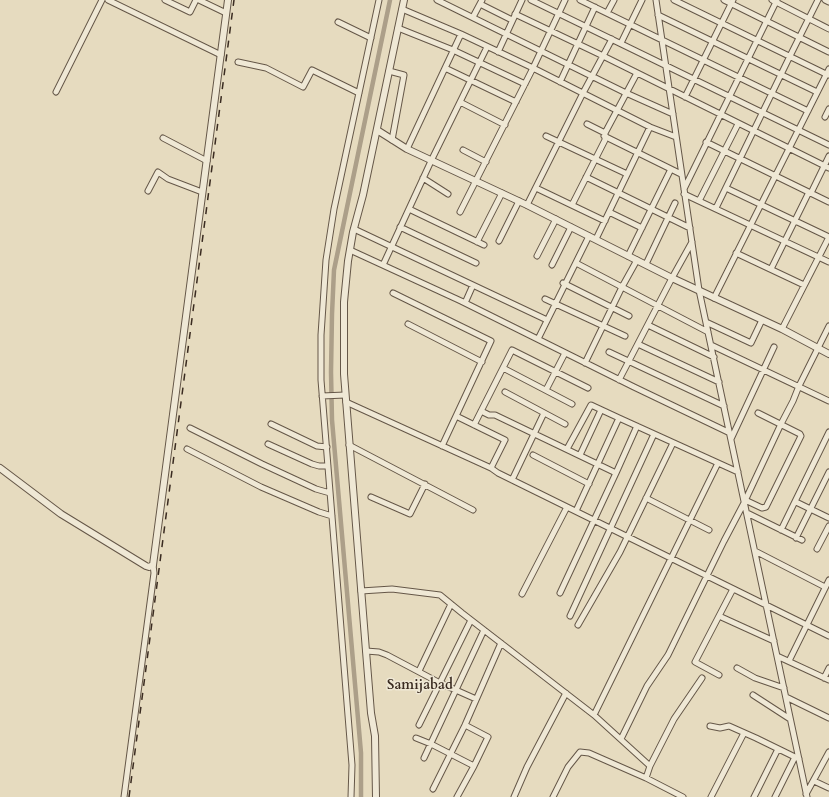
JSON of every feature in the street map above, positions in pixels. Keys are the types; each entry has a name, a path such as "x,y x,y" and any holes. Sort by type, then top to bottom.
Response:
{"street":[{"path":"56,92 102,0"},
{"path":"108,0 221,55"},
{"path":"164,0 190,12 197,0 226,13"},
{"path":"124,797 154,573 152,565 228,0"},
{"path":"351,797 352,765 321,380 321,335 326,260 334,209 379,0"},
{"path":"376,797 375,736 371,713 346,402 343,396 344,302 348,261 354,229 363,195 404,0"},
{"path":"437,0 673,114"},
{"path":"498,52 522,0"},
{"path":"531,0 829,145"},
{"path":"460,212 505,125 565,0"},
{"path":"607,13 614,0"},
{"path":"621,43 642,0"},
{"path":"656,0 699,290 786,697 797,758 807,796"},
{"path":"674,0 828,73 714,298"},
{"path":"724,0 732,2 766,21 829,52"},
{"path":"716,208 818,0"},
{"path":"825,0 829,2"},
{"path":"584,1 630,25 808,111"},
{"path":"684,191 706,142 775,1 829,29"},
{"path":"474,17 481,2 512,20"},
{"path":"685,97 732,2"},
{"path":"560,82 595,7"},
{"path":"402,9 461,34 533,68 650,127 676,137"},
{"path":"515,14 827,167"},
{"path":"658,14 818,92"},
{"path":"338,22 371,38"},
{"path":"398,28 453,50 525,84"},
{"path":"407,149 461,34"},
{"path":"527,205 583,93 612,39"},
{"path":"383,265 432,159 487,47"},
{"path":"238,62 266,68 303,87 312,70 359,93"},
{"path":"445,68 516,102"},
{"path":"389,71 404,75 392,140"},
{"path":"572,205 605,140 605,135 626,92 637,73"},
{"path":"460,102 505,125"},
{"path":"825,117 829,109"},
{"path":"587,124 638,153 682,174"},
{"path":"699,200 738,124"},
{"path":"596,239 650,127"},
{"path":"377,130 407,149 432,159 571,226 672,278 782,329 829,354"},
{"path":"546,136 627,174"},
{"path":"163,138 207,161"},
{"path":"706,142 829,202"},
{"path":"463,150 486,162"},
{"path":"771,269 795,220 827,167 829,156"},
{"path":"628,256 671,169"},
{"path":"148,191 158,172 168,179 182,183 202,192"},
{"path":"586,177 690,228"},
{"path":"423,178 448,194"},
{"path":"536,188 605,221"},
{"path":"726,188 829,237 782,329"},
{"path":"684,191 699,200 829,262"},
{"path":"477,242 502,193"},
{"path":"499,241 519,201"},
{"path":"646,264 675,203"},
{"path":"409,208 484,245"},
{"path":"609,212 642,228"},
{"path":"537,256 556,219"},
{"path":"552,265 571,226"},
{"path":"400,227 476,263"},
{"path":"354,229 547,320"},
{"path":"538,339 556,304 564,284 590,236"},
{"path":"619,380 692,242"},
{"path":"350,250 465,303 619,380 730,433"},
{"path":"736,253 804,285"},
{"path":"585,363 622,287 637,260"},
{"path":"576,263 708,332"},
{"path":"564,284 629,316"},
{"path":"465,303 474,285"},
{"path":"393,292 491,341 442,446"},
{"path":"545,298 625,336"},
{"path":"706,322 751,343 762,320"},
{"path":"408,324 482,362"},
{"path":"650,326 714,357"},
{"path":"621,739 647,686 668,655 745,502 817,348 829,326"},
{"path":"640,345 719,382"},
{"path":"711,345 829,401"},
{"path":"731,439 774,347"},
{"path":"474,425 512,350 588,388"},
{"path":"609,352 724,406"},
{"path":"546,390 565,353"},
{"path":"503,368 572,404"},
{"path":"504,392 565,424"},
{"path":"323,396 343,396"},
{"path":"346,402 491,468 512,480 829,636"},
{"path":"567,449 591,405 738,472"},
{"path":"580,455 602,410"},
{"path":"481,411 489,415 496,415 616,473"},
{"path":"512,480 544,413"},
{"path":"745,502 766,508 800,439 800,434 758,413"},
{"path":"456,416 505,440 491,468"},
{"path":"576,511 619,418"},
{"path":"271,424 318,446 326,447"},
{"path":"560,593 616,473 636,426"},
{"path":"190,428 302,483 322,492 330,493"},
{"path":"781,530 829,432"},
{"path":"570,616 654,434"},
{"path":"578,625 620,552 673,442"},
{"path":"268,444 312,464 328,466"},
{"path":"349,445 473,510"},
{"path":"187,449 267,489 313,510 332,516"},
{"path":"534,455 589,484"},
{"path":"594,715 718,463"},
{"path":"0,468 61,514 146,566 149,567 152,565"},
{"path":"796,538 829,472"},
{"path":"371,497 410,514 425,484"},
{"path":"646,498 709,530"},
{"path":"796,502 829,518"},
{"path":"522,594 567,507"},
{"path":"747,513 802,540"},
{"path":"817,549 829,526"},
{"path":"755,551 826,588"},
{"path":"788,661 829,580"},
{"path":"719,675 695,662 733,588"},
{"path":"361,591 392,589 440,595 470,620 594,715 650,766"},
{"path":"419,671 451,604"},
{"path":"719,616 774,641"},
{"path":"419,725 470,620"},
{"path":"424,758 484,630"},
{"path":"433,789 465,725 501,643"},
{"path":"366,651 379,652 387,655 476,699"},
{"path":"777,656 826,679 829,668"},
{"path":"737,668 755,678 784,688"},
{"path":"646,778 650,766 674,718 702,678"},
{"path":"514,797 527,767 566,693"},
{"path":"753,695 790,720"},
{"path":"786,697 829,718"},
{"path":"457,797 488,737 465,725"},
{"path":"710,726 720,728 729,726 797,758"},
{"path":"711,797 744,732"},
{"path":"416,738 474,766"},
{"path":"754,797 778,749"},
{"path":"553,797 568,767 580,752 589,753 646,778 684,797"},
{"path":"807,796 829,752"},
{"path":"776,797 797,758"},
{"path":"814,781 829,788"}],"waterway":[{"path":"361,797 361,753 332,420 332,314 334,270 390,0"}],"railway":[{"path":"129,797 234,0"}],"district":[{"name":"Samijabad","path":"420,686"}]}
